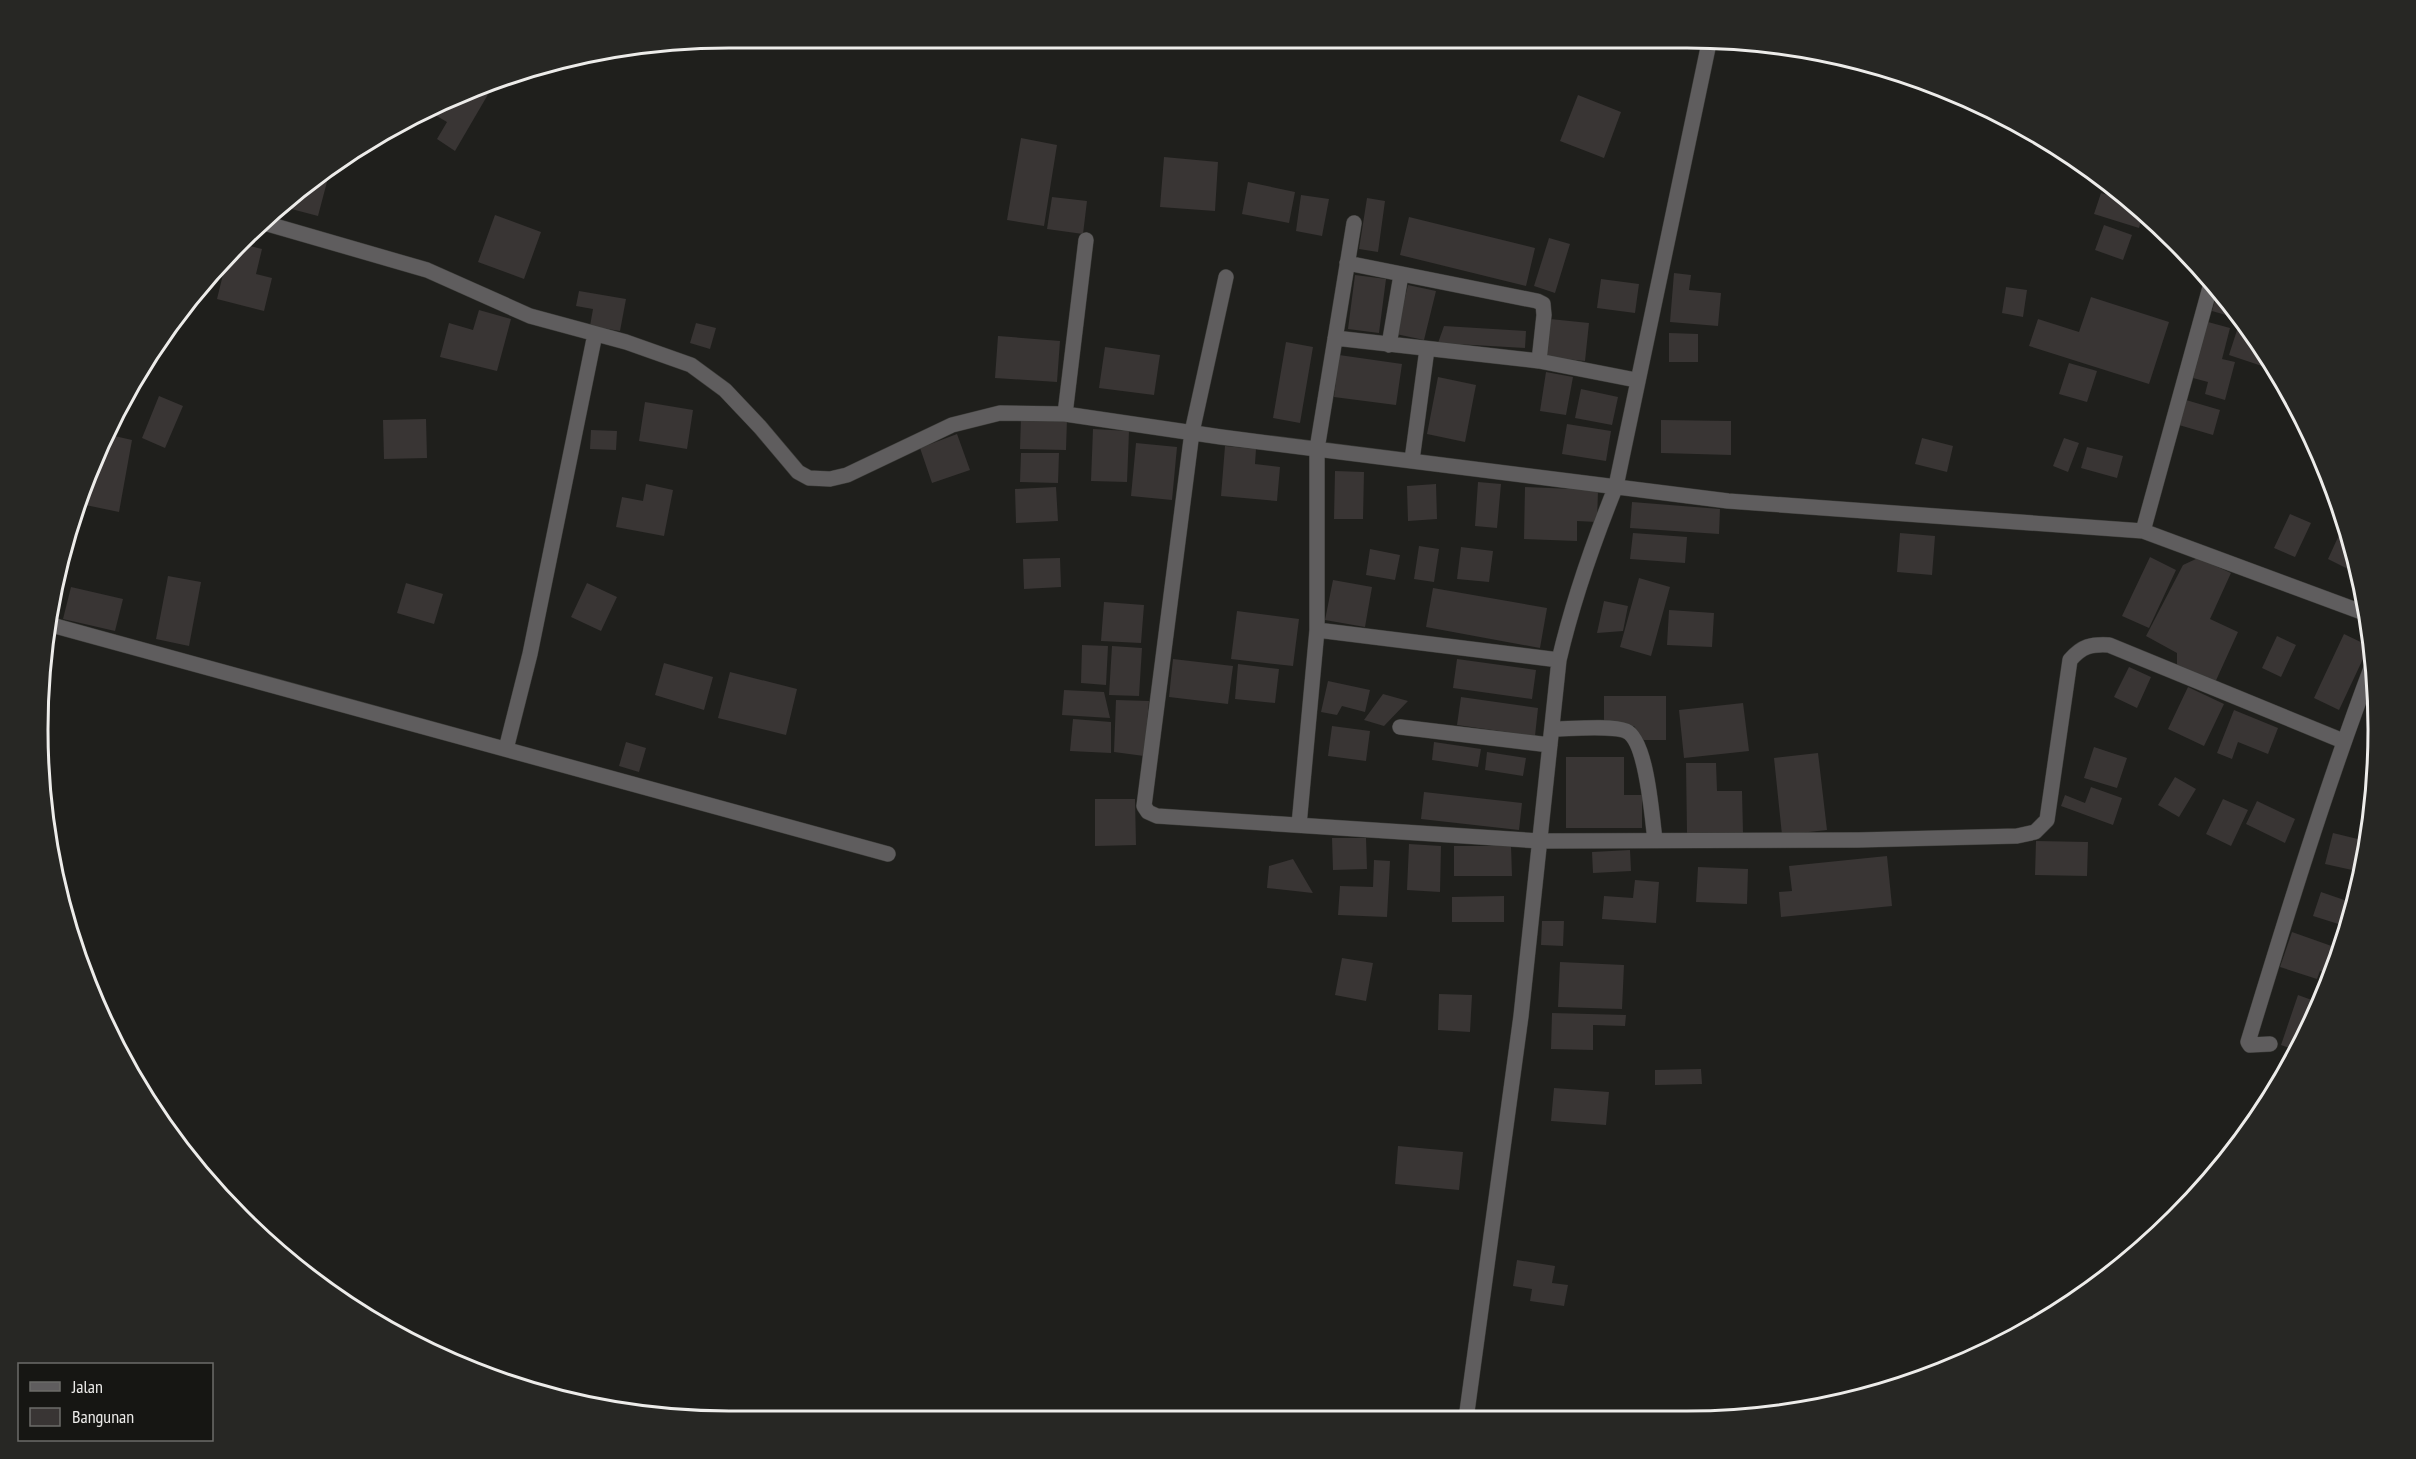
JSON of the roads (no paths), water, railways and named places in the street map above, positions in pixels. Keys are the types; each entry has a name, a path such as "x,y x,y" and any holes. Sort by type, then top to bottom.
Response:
{"street":[{"path":"1467,1411 1521,1016 1559,660 1571,610 1616,486 1636,380 1708,48"},
{"path":"1299,825 1317,630 1317,449 1354,223"},
{"path":"272,225 428,270 530,316 691,365 725,390 798,472 809,478 831,479 847,475 952,425 1000,412 1065,414 1317,449 1728,501 2143,531 2357,611"},
{"path":"1065,414 1086,240"},
{"path":"1347,263 1543,304 1539,361"},
{"path":"1389,345 1401,275"},
{"path":"1226,277 1192,432 1144,806 1148,812 1157,816 1540,840 1858,840 2017,836 2035,832 2046,820 2070,660 2078,651 2090,644 2109,645 2343,741"},
{"path":"2143,531 2209,292"},
{"path":"506,749 530,654 595,334"},
{"path":"1335,338 1539,361 1636,380"},
{"path":"1412,460 1427,350"},
{"path":"56,626 888,854"},
{"path":"1317,630 1559,660"},
{"path":"2270,1044 2250,1045 2248,1042 2304,858 2343,741 2366,680"},
{"path":"1400,727 1550,745"},
{"path":"1552,729 1613,729 1626,731 1632,736 1640,752 1647,779 1655,840"}]}
